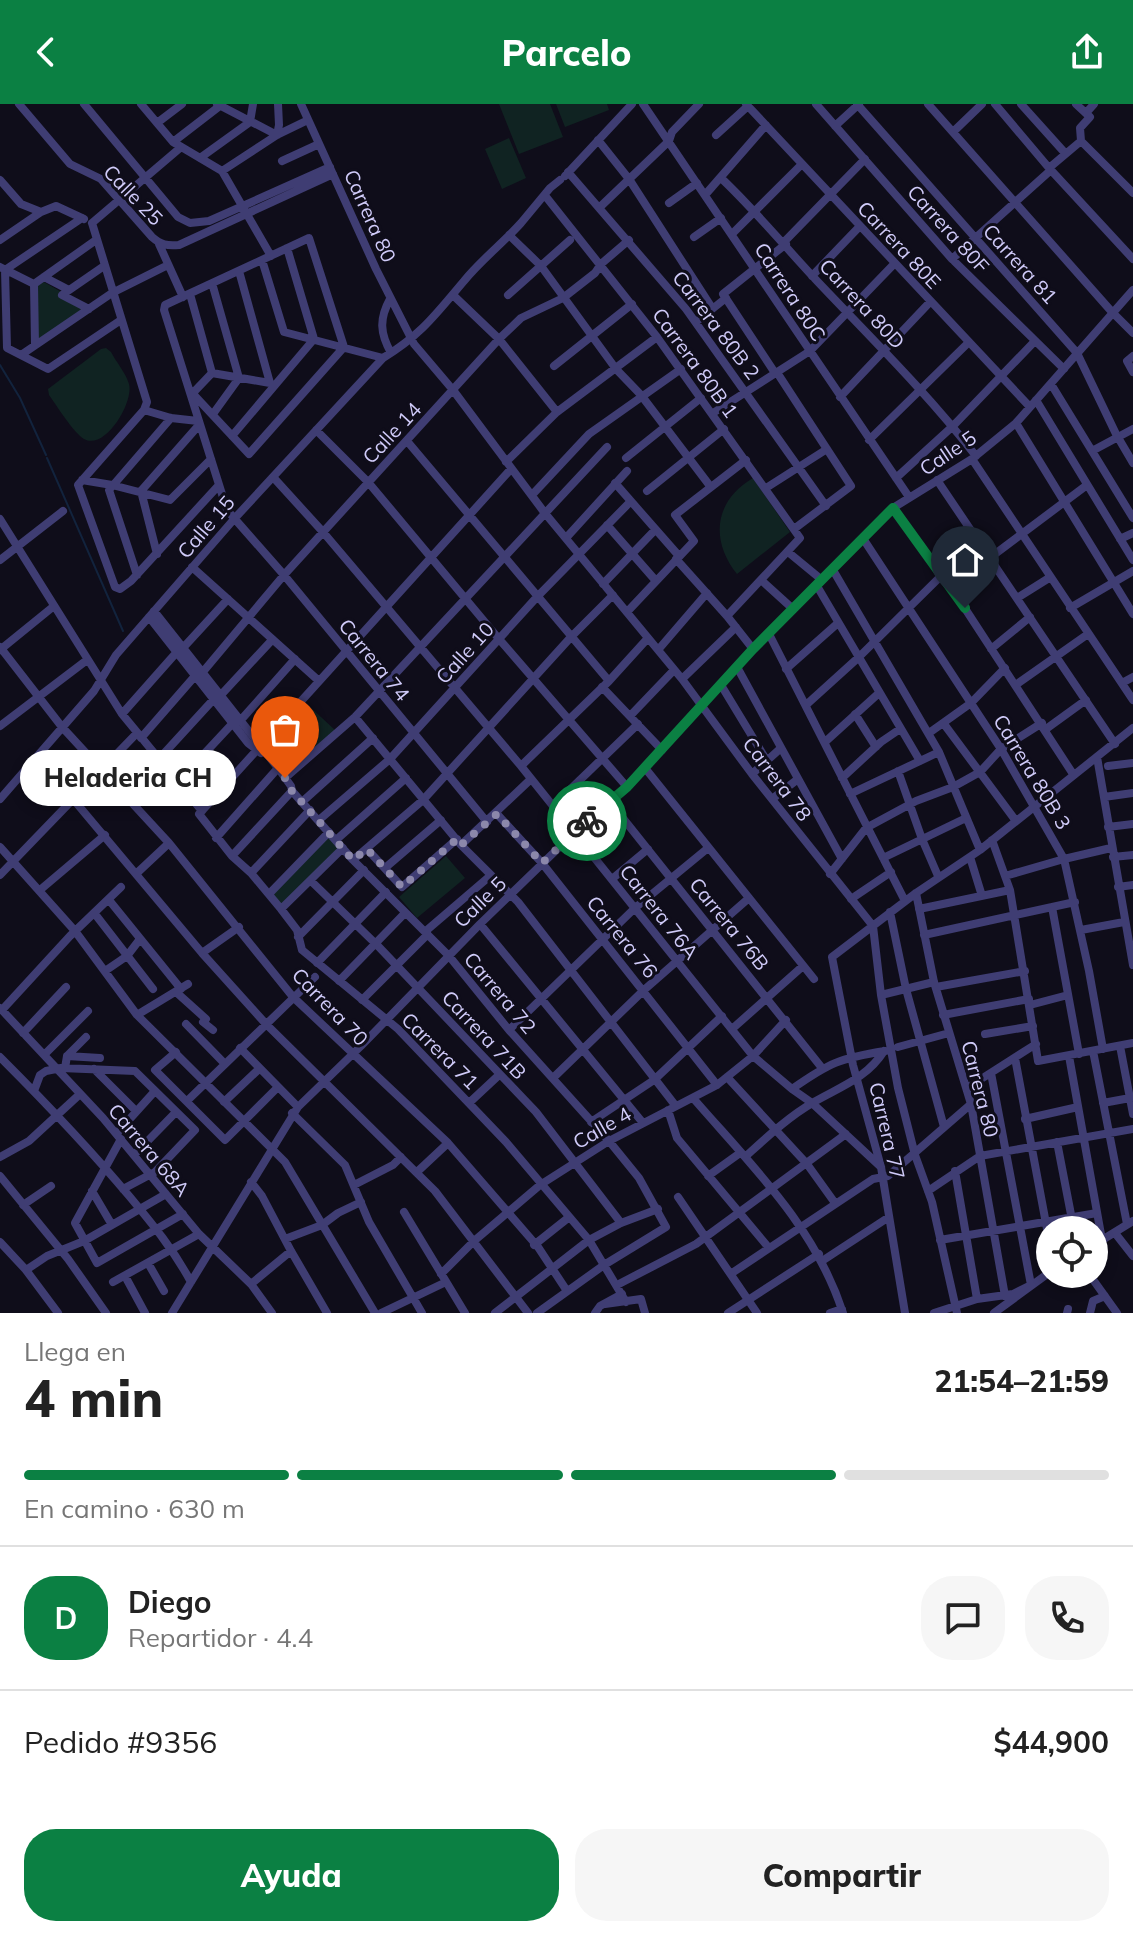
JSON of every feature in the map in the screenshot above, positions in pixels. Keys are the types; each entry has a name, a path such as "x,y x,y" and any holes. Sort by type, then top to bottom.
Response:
{"street":[{"name":"Calle 25","path":"19,104 70,164 97,176 159,244 168,246 179,245 332,171"},
{"name":"Calle 25","path":"84,104 178,217 190,223 246,210"},
{"path":"141,104 176,145 222,171 271,256"},
{"path":"157,123 182,104"},
{"path":"200,158 250,122 253,104"},
{"path":"277,135 278,104"},
{"name":"Carrera 80","path":"301,104 402,325 412,340"},
{"name":"Calle 15","path":"521,223 550,188 631,104"},
{"name":"Carrera 80C","path":"643,104 909,497"},
{"path":"600,207 669,141 672,132 699,104"},
{"name":"Carrera 80F","path":"816,104 952,259 1064,369"},
{"path":"835,126 858,104"},
{"name":"Carrera 81","path":"858,104 1077,353 1133,463"},
{"path":"928,104 1133,333"},
{"path":"953,132 982,104"},
{"path":"995,104 1133,259"},
{"path":"1021,104 1065,153"},
{"path":"1076,104 1090,117 1080,128 1081,141 1133,193"},
{"path":"1086,113 1094,104"},
{"path":"92,223 145,178 220,105 277,135"},
{"path":"716,135 747,105"},
{"name":"Carrera 80E","path":"747,105 999,377 1033,404 1133,560"},
{"path":"222,171 277,135 308,120"},
{"path":"705,195 766,125"},
{"path":"598,140 629,179 712,308"},
{"path":"952,259 1081,141"},
{"path":"282,161 319,144"},
{"path":"696,322 785,243 865,159"},
{"path":"732,234 802,164"},
{"name":"Carrera 80B 2","path":"568,172 696,322 826,506"},
{"name":"Carrera 80D","path":"721,178 755,210 812,276 953,426 1049,578 1133,700"},
{"path":"0,180 21,204 41,212"},
{"name":"Calle 15","path":"0,799 94,691 116,655 235,518 387,355 412,340 479,273 484,261 547,198 560,180"},
{"path":"669,203 697,183"},
{"name":"Carrera 80B 1","path":"547,198 681,369 794,529"},
{"path":"0,240 41,212 56,206 92,223"},
{"path":"3,268 82,218"},
{"path":"694,237 721,218"},
{"path":"92,223 147,402 144,410 78,485 115,587 120,589 137,575 219,485"},
{"path":"812,276 860,226"},
{"path":"509,235 541,266 616,369 641,395 710,486"},
{"path":"186,295 309,238 344,347"},
{"path":"34,284 96,240"},
{"path":"508,295 570,240"},
{"name":"Calle 14","path":"0,875 198,675 284,575 499,339 521,318 563,298 629,240"},
{"path":"159,244 186,295 212,373"},
{"path":"287,248 314,339"},
{"path":"262,260 284,332 387,355 381,324 390,299"},
{"path":"713,413 810,351 895,263"},
{"path":"21,355 112,293 168,265"},
{"path":"66,293 104,266"},
{"path":"3,268 34,284"},
{"path":"3,268 7,348 48,369 121,320"},
{"path":"212,373 270,383 239,271"},
{"path":"44,277 89,309"},
{"path":"212,283 239,378"},
{"path":"34,284 35,345"},
{"name":"Calle 5","path":"172,1313 295,1110 542,863 627,787 753,649 893,508 974,458 1016,423 1133,290"},
{"name":"Carrera 74","path":"186,295 165,305 164,310 227,510 487,822"},
{"path":"454,296 499,339 557,412"},
{"path":"724,296 851,486 794,529 800,538 727,616"},
{"path":"840,397 930,302"},
{"path":"554,366 632,304"},
{"path":"402,325 415,328 426,326"},
{"path":"200,812 261,751 345,650 431,558 557,412 657,337"},
{"path":"232,436 314,339"},
{"name":"Carrera 78","path":"412,340 544,512 682,679 752,774 873,926"},
{"path":"896,478 953,426 1034,342"},
{"path":"869,440 968,343"},
{"path":"212,373 192,395 249,454 344,347"},
{"path":"1133,356 1127,361 1133,372"},
{"path":"532,495 589,434 681,369"},
{"path":"213,414 239,378"},
{"path":"1051,384 1133,518"},
{"path":"626,458 701,398"},
{"path":"141,491 198,423 144,410"},
{"path":"137,575 109,493 112,485 171,418"},
{"path":"1016,423 1133,614"},
{"path":"647,491 724,429"},
{"path":"1092,451 1133,429"},
{"path":"316,430 368,482 627,787"},
{"path":"407,441 571,637 630,716 662,750"},
{"path":"285,778 355,717 607,447"},
{"path":"766,488 827,449"},
{"path":"82,480 170,500 211,459"},
{"path":"627,612 695,540 675,515 746,460"},
{"path":"566,538 627,471"},
{"name":"Carrera 76A","path":"273,477 521,766 753,1056 812,1103 881,1167"},
{"path":"937,480 1115,744"},
{"path":"615,483 753,649"},
{"path":"951,587 1087,485"},
{"path":"141,491 157,554"},
{"name":"Calle 10","path":"319,820 390,759 536,598 630,502"},
{"path":"893,508 1017,684 1073,774"},
{"path":"0,560 63,511"},
{"name":"Carrera 71","path":"0,519 122,714 200,812 216,838 281,909 297,930 302,950 387,1019 469,1103 589,1240 624,1298"},
{"path":"607,525 656,581"},
{"path":"603,584 655,530"},
{"path":"1120,539 1133,533"},
{"name":"Carrera 80B 3","path":"864,540 1001,749 1064,859 1081,930 1103,1103 1130,1222"},
{"path":"788,552 819,583 838,623 920,761"},
{"path":"192,567 319,681"},
{"path":"833,570 939,752 980,850"},
{"path":"1070,608 1133,571"},
{"path":"806,705 942,575"},
{"path":"1017,598 1049,578"},
{"path":"761,580 793,609"},
{"path":"658,650 707,593"},
{"path":"353,860 423,800 613,595"},
{"path":"122,714 228,599"},
{"path":"1,649 54,606"},
{"name":"Carrera 72","path":"151,614 236,723 278,768 292,791 353,860 449,956 509,1030 639,1178 666,1227 604,1265"},
{"path":"991,649 1030,617"},
{"path":"786,669 838,623"},
{"path":"682,679 736,627"},
{"path":"769,634 905,901"},
{"path":"1017,684 1088,634"},
{"path":"521,766 648,638"},
{"path":"158,760 272,640"},
{"name":"Carrera 70","path":"1,649 62,727 169,843 293,997 428,1121 550,1263 567,1291"},
{"path":"177,783 295,659"},
{"path":"0,726 87,660"},
{"path":"737,667 842,859"},
{"path":"929,733 971,703 1005,668"},
{"path":"630,716 674,670"},
{"path":"1122,683 1133,677"},
{"path":"721,685 767,761"},
{"path":"825,742 879,693"},
{"path":"830,874 866,828 980,772 1001,749 1086,700"},
{"path":"855,714 876,747"},
{"path":"355,717 459,842 511,895 611,1020 672,1107 677,1138 769,1248"},
{"path":"553,806 638,724"},
{"path":"944,724 1016,821"},
{"path":"956,1309 928,1191 915,1155 891,1049 873,926 938,876 980,850 1133,728"},
{"path":"842,778 900,729"},
{"path":"302,802 373,738"},
{"path":"752,774 781,748"},
{"path":"850,794 939,752"},
{"path":"1097,757 1133,965"},
{"path":"1108,766 1133,763"},
{"path":"216,838 278,768"},
{"path":"645,768 814,979"},
{"path":"898,771 938,876"},
{"path":"336,840 406,778"},
{"path":"367,849 402,887 497,814 531,779"},
{"path":"772,799 798,779"},
{"path":"232,856 292,791"},
{"path":"1104,797 1133,793"},
{"path":"73,799 266,1024 417,1172 528,1313"},
{"name":"Carrera 76B","path":"610,802 822,1068"},
{"path":"251,873 310,810"},
{"name":"Carrera 76","path":"497,814 542,863 717,1085"},
{"path":"883,858 966,818"},
{"path":"385,868 441,820"},
{"path":"1108,827 1133,824"},
{"path":"269,894 329,832"},
{"path":"40,890 105,835"},
{"path":"992,840 1010,890 1038,1061 1133,1043"},
{"path":"137,873 169,843"},
{"path":"0,847 75,931 137,1015 290,1169 375,1313"},
{"path":"281,909 343,848"},
{"path":"509,1030 635,908 708,848"},
{"path":"612,879 648,849"},
{"path":"1005,876 1064,859 1112,853 1133,855"},
{"path":"970,857 982,896"},
{"path":"298,937 364,870"},
{"path":"851,899 891,872"},
{"path":"362,1000 427,935 427,930 490,876"},
{"name":"Carrera 71B","path":"311,881 397,965 536,1112 621,1223"},
{"path":"1118,887 1133,885"},
{"path":"1,1009 121,887"},
{"path":"919,909 1010,890"},
{"path":"317,963 386,892"},
{"name":"Carrera 80","path":"916,893 935,985 971,1104 1005,1296"},
{"path":"553,1078 611,1020 749,898"},
{"path":"109,900 206,1019 203,1022 213,1030"},
{"path":"924,935 1075,902"},
{"path":"1052,907 1079,1054"},
{"path":"890,912 906,989 944,1127"},
{"path":"1081,930 1133,912"},
{"path":"339,981 405,913"},
{"path":"95,914 153,989"},
{"path":"480,924 643,1123"},
{"name":"Carrera 77","path":"873,926 832,957 853,1065 881,1167 905,1313"},
{"path":"202,953 239,927"},
{"path":"105,971 127,956 140,939"},
{"path":"732,1029 803,966"},
{"path":"881,995 1025,971"},
{"path":"187,1101 315,977"},
{"path":"23,1033 66,987"},
{"path":"137,1015 182,988"},
{"path":"943,1015 1068,995"},
{"name":"Carrera 68A","path":"1,1009 60,1068 199,1234 251,1284 270,1312"},
{"path":"44,1055 88,1011"},
{"path":"591,1122 654,1080 722,1016"},
{"name":"Calle 4","path":"381,1313 413,1298 443,1278 474,1241 540,1185 609,1141 717,1085 753,1056 786,1020"},
{"path":"186,1024 225,1064"},
{"path":"985,1034 1033,1026"},
{"path":"792,1089 822,1068 853,1055 891,1049 949,1033"},
{"path":"60,1068 86,1037"},
{"path":"967,1088 1036,1044"},
{"path":"1120,1046 1133,1114"},
{"path":"240,1048 345,1165 369,1222 422,1313"},
{"path":"708,1176 812,1103 859,1078 891,1049"},
{"path":"176,1052 155,1070 225,1140 278,1087"},
{"path":"67,1056 100,1058"},
{"path":"1069,1056 1097,1216"},
{"path":"0,1057 57,1113 123,1189 173,1249 191,1282"},
{"path":"1015,1058 1045,1216"},
{"path":"34,1091 40,1075 60,1068 135,1071 195,1130 151,1174 123,1189"},
{"path":"93,1069 136,1111"},
{"path":"224,1102 259,1069"},
{"path":"991,1073 1031,1285"},
{"path":"469,1103 499,1075"},
{"path":"727,1077 807,1164 835,1203"},
{"path":"155,1091 119,1136 75,1223 97,1263 183,1214"},
{"path":"0,1157 29,1141 80,1094"},
{"path":"693,1098 772,1187 802,1226 820,1258 842,1311 830,1313"},
{"path":"1103,1103 1130,1098"},
{"path":"732,1273 873,1179 883,1178 915,1155 971,1104"},
{"path":"1025,1119 1078,1107"},
{"path":"134,1155 176,1112"},
{"path":"928,1191 980,1156 1133,1129"},
{"path":"617,1285 683,1252 846,1134"},
{"path":"1057,1142 1071,1216"},
{"path":"417,1172 448,1143"},
{"path":"354,1185 393,1165 401,1157"},
{"path":"955,1171 977,1299"},
{"path":"0,1176 106,1313"},
{"path":"251,1182 262,1196 327,1313"},
{"path":"23,1205 51,1186"},
{"path":"92,1191 112,1225"},
{"path":"26,1270 166,1194"},
{"path":"678,1197 757,1313"},
{"path":"285,1239 322,1225 361,1202"},
{"path":"500,1311 515,1295 589,1240 658,1209"},
{"path":"404,1212 465,1313"},
{"path":"1081,1216 1097,1213"},
{"path":"728,1313 889,1217"},
{"path":"534,1245 568,1218"},
{"path":"1108,1237 1130,1222"},
{"path":"940,1240 1036,1225"},
{"path":"1115,1233 1133,1256"},
{"path":"113,1282 199,1234"},
{"path":"0,1242 26,1270 58,1313"},
{"path":"251,1284 291,1251"},
{"path":"148,1263 164,1291"},
{"path":"537,1313 604,1265"},
{"path":"125,1276 145,1313"},
{"path":"994,1313 1036,1282"},
{"path":"934,1313 956,1309 977,1299 1013,1294 1031,1285"},
{"path":"1099,1288 1117,1313"},
{"path":"1090,1313 1093,1301 1105,1296"},
{"path":"595,1313 612,1307 624,1298 641,1299 645,1313"}],"green space":[{"path":"499,104 550,104 563,137 519,154"},
{"path":"556,104 607,104 609,110 565,127"},
{"path":"509,138 526,178 502,189 485,149"},
{"path":"42,281 88,307 36,343 36,285"},
{"path":"106,348 126,376 129,392 116,423 101,438 92,441 75,431 49,395 48,389"},
{"path":"753,478 790,532 737,574 723,548 720,522 730,498"},
{"path":"307,704 336,731 302,761 289,748 302,735 289,724"},
{"path":"329,836 340,850 281,908 271,895"},
{"path":"446,856 465,878 417,918 399,897"}],"waterway":[{"path":"0,365 20,398 46,455"},
{"path":"47,458 123,631"}],"way so far":[{"path":"285,778 292,791 353,860 367,849 402,887 457,839 461,845 497,814 542,863 587,821"}],"place":[{"name":"Heladeria CH","path":"285,778"}],"route":[{"path":"587,821 627,787 753,649 893,508 965,608"}]}
